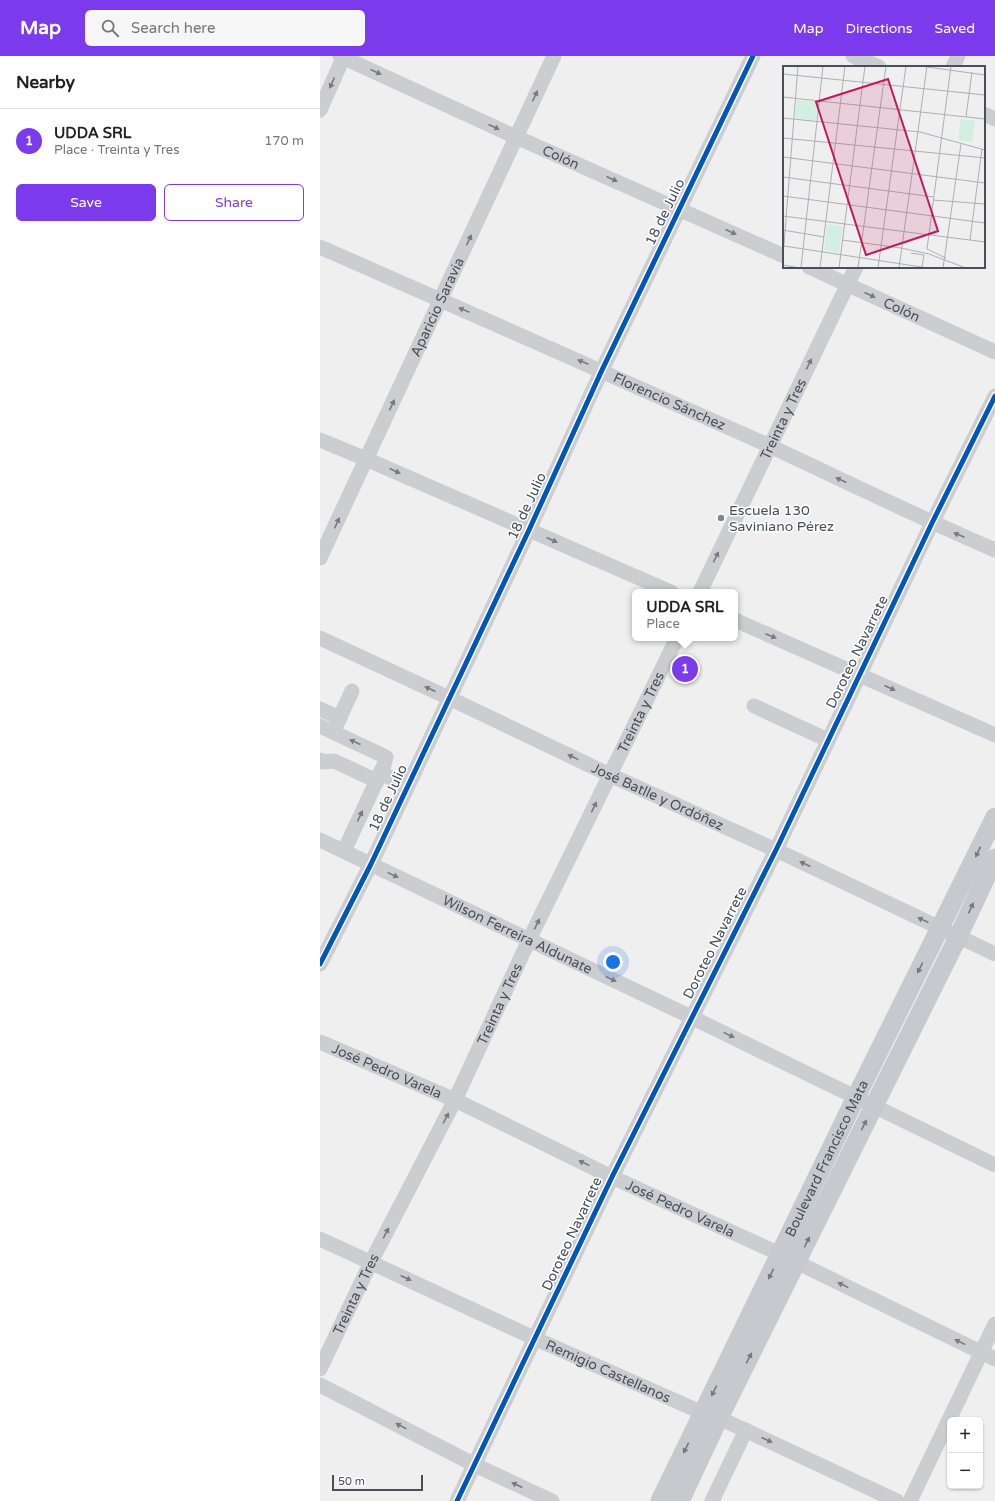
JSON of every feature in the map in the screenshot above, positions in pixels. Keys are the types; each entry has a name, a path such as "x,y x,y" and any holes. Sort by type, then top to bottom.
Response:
{"main road":[{"name":"Boulevard Francisco Mata","path":"680,1501 711,1416 780,1254 939,928 995,817"},
{"name":"Boulevard Francisco Mata","path":"660,1501 711,1416 797,1262 873,1105 958,937 995,858"}],"street":[{"name":"Colón","path":"343,56 516,137 783,256"},
{"path":"320,110 343,56"},
{"name":"Aparicio Saravia","path":"320,558 554,56"},
{"name":"18 de Julio","path":"320,964 371,864 529,530 602,370 753,56"},
{"path":"853,56 877,66"},
{"path":"953,66 958,56"},
{"path":"985,114 995,119"},
{"name":"Florencio Sánchez","path":"320,247 602,370 769,446 932,523 995,550"},
{"name":"Colón","path":"811,268 995,352"},
{"name":"Treinta y Tres","path":"701,589 856,268"},
{"name":"Doroteo Navarrete","path":"458,1501 612,1177 776,850 859,674 995,396"},
{"path":"320,440 664,589"},
{"path":"738,621 995,735"},
{"name":"José Batlle y Ordóñez","path":"320,638 610,775 776,850 995,954"},
{"name":"Treinta y Tres","path":"320,1369 371,1262 455,1100 529,940 676,641"},
{"path":"344,851 380,773 386,756 327,729 340,718 352,690"},
{"path":"754,706 828,740"},
{"path":"320,709 340,718"},
{"path":"320,760 324,762 334,761 410,781"},
{"name":"Wilson Ferreira Aldunate","path":"320,840 691,1017 995,1165"},
{"name":"José Pedro Varela","path":"320,1042 455,1100 612,1177 797,1262 988,1355"},
{"name":"Remigio Castellanos","path":"320,1239 536,1339 746,1430 897,1501"},
{"path":"910,1501 988,1355 995,1324"},
{"path":"320,1384 475,1465 552,1501"},
{"path":"712,1501 746,1430"}],"cycle path":[{"path":"320,964 371,864 529,530 602,370 753,56"},
{"path":"457,1501 612,1177 776,850 932,523 995,396"}],"place":[{"name":"Escuela 130 Saviniano Pérez","path":"721,518"},
{"name":"UDDA SRL","path":"685,669"}]}
